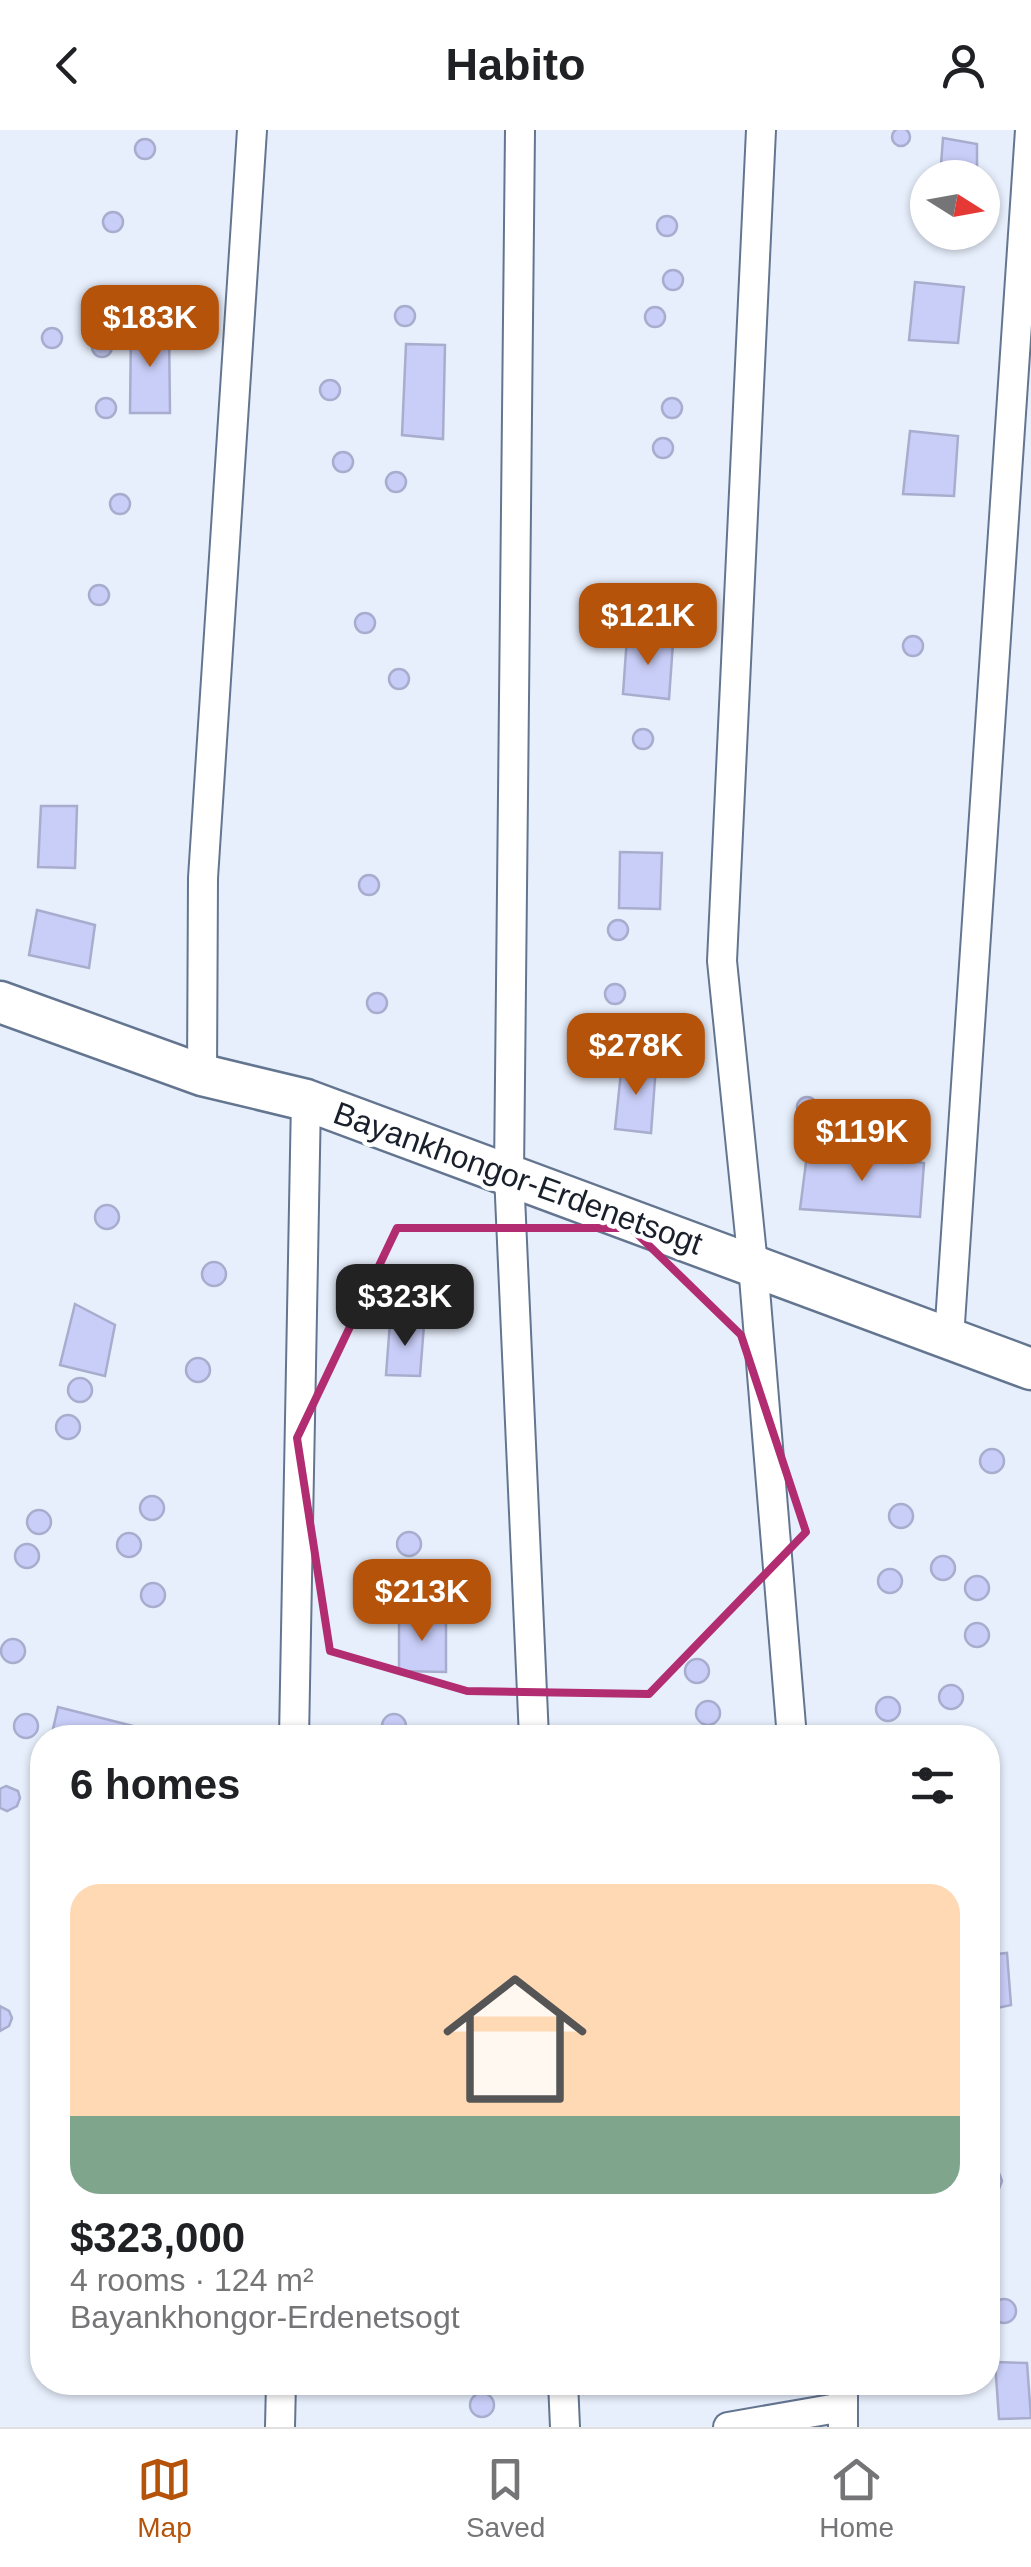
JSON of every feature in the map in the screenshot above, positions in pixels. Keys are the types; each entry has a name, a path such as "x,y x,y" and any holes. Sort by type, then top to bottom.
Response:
{"street":[{"path":"202,1075 203,878 252,130"},
{"path":"520,130 509,1174 533,1725"},
{"path":"761,130 722,961 754,1265 791,1725"},
{"path":"949,1338 1030,130"},
{"name":"Bayankhongor-Erdenetsogt","path":"0,1002 202,1075 306,1100 1031,1369"},
{"path":"294,1725 306,1100"},
{"path":"280,2427 281,2395"},
{"path":"564,2395 565,2427"},
{"path":"728,2427 843,2406"}],"highlighted area":[{"path":"397,1228 631,1228 741,1335 806,1532 649,1694 467,1691 330,1651 297,1438"}],"building":[{"path":"901,128 910,137 901,146 892,137"},
{"path":"943,138 977,144 977,160 941,160"},
{"path":"145,139 155,149 145,159 135,149"},
{"path":"113,212 123,222 113,232 103,222"},
{"path":"667,216 677,226 667,236 657,226"},
{"path":"673,270 683,280 673,290 663,280"},
{"path":"915,282 964,287 958,343 909,340"},
{"path":"405,306 415,316 405,326 395,316"},
{"path":"655,307 665,317 655,327 645,317"},
{"path":"131,327 169,327 170,413 130,413"},
{"path":"52,328 62,338 52,348 42,338"},
{"path":"102,337 112,347 102,357 92,347"},
{"path":"406,344 445,345 443,439 402,435"},
{"path":"330,380 340,390 330,400 320,390"},
{"path":"106,398 116,408 106,418 96,408"},
{"path":"672,398 682,408 672,418 662,408"},
{"path":"910,431 958,436 954,496 903,494"},
{"path":"663,438 673,448 663,458 653,448"},
{"path":"343,452 353,462 343,472 333,462"},
{"path":"396,472 406,482 396,492 386,482"},
{"path":"120,494 130,504 120,514 110,504"},
{"path":"99,585 109,595 99,605 89,595"},
{"path":"365,613 375,623 365,633 355,623"},
{"path":"913,636 923,646 913,656 903,646"},
{"path":"627,637 673,643 669,699 623,694"},
{"path":"399,669 409,679 399,689 389,679"},
{"path":"643,729 653,739 643,749 633,739"},
{"path":"41,806 77,806 75,868 38,867"},
{"path":"620,852 662,853 660,909 619,908"},
{"path":"369,875 379,885 369,895 359,885"},
{"path":"37,910 95,925 89,968 29,955"},
{"path":"618,920 628,930 618,940 608,930"},
{"path":"615,984 625,994 615,1004 605,994"},
{"path":"377,993 387,1003 377,1013 367,1003"},
{"path":"614,1024 624,1034 614,1044 604,1034"},
{"path":"622,1063 656,1066 651,1133 615,1129"},
{"path":"807,1097 817,1107 807,1117 797,1107"},
{"path":"808,1147 924,1163 920,1217 800,1209"},
{"path":"107,1205 116,1208 116,1226 107,1229 98,1226 95,1217 98,1208"},
{"path":"214,1262 223,1265 223,1283 214,1286 205,1283 202,1274 205,1265"},
{"path":"75,1304 115,1325 105,1376 60,1365"},
{"path":"390,1322 424,1325 420,1376 386,1375"},
{"path":"198,1358 207,1361 207,1379 198,1382 189,1379 186,1370 189,1361"},
{"path":"80,1378 89,1381 89,1399 80,1402 71,1399 68,1390 71,1381"},
{"path":"68,1415 77,1418 77,1436 68,1439 59,1436 56,1427 59,1418"},
{"path":"992,1449 1001,1452 1001,1470 992,1473 983,1470 980,1461 983,1452"},
{"path":"152,1496 161,1499 161,1517 152,1520 143,1517 140,1508 143,1499"},
{"path":"901,1504 910,1507 910,1525 901,1528 892,1525 889,1516 892,1507"},
{"path":"39,1510 48,1513 48,1531 39,1534 30,1531 27,1522 30,1513"},
{"path":"409,1532 418,1535 418,1553 409,1556 400,1553 397,1544 400,1535"},
{"path":"129,1533 138,1536 138,1554 129,1557 120,1554 117,1545 120,1536"},
{"path":"27,1544 36,1547 36,1565 27,1568 18,1565 15,1556 18,1547"},
{"path":"943,1556 952,1559 952,1577 943,1580 934,1577 931,1568 934,1559"},
{"path":"890,1569 899,1572 899,1590 890,1593 881,1590 878,1581 881,1572"},
{"path":"977,1576 986,1579 986,1597 977,1600 968,1597 965,1588 968,1579"},
{"path":"153,1583 162,1586 162,1604 153,1607 144,1604 141,1595 144,1586"},
{"path":"399,1615 446,1619 446,1672 399,1671"},
{"path":"977,1623 986,1626 986,1644 977,1647 968,1644 965,1635 968,1626"},
{"path":"13,1639 22,1642 22,1660 13,1663 4,1660 1,1651 4,1642"},
{"path":"697,1659 706,1662 706,1680 697,1683 688,1680 685,1671 688,1662"},
{"path":"951,1685 960,1688 960,1706 951,1709 942,1706 939,1697 942,1688"},
{"path":"888,1697 897,1700 897,1718 888,1721 879,1718 876,1709 879,1700"},
{"path":"708,1701 717,1704 717,1722 708,1725 699,1722 696,1713 699,1704"},
{"path":"58,1707 129,1725 54,1725"},
{"path":"394,1714 406,1725 382,1725 385,1717"},
{"path":"31,1715 38,1725 30,1725 30,1737 17,1735 17,1717"},
{"path":"6,1786 18,1791 20,1798 17,1806 7,1811 0,1808 0,1789"},
{"path":"1007,1953 1011,2005 1000,2007 1000,1954"},
{"path":"0,2006 12,2018 9,2026 0,2031"},
{"path":"1000,2300 1009,2300 1015,2306 1013,2320 1000,2322"},
{"path":"1000,2362 1027,2363 1031,2418 999,2419"},
{"path":"489,2395 493,2400 491,2414 473,2414 473,2396"}]}
